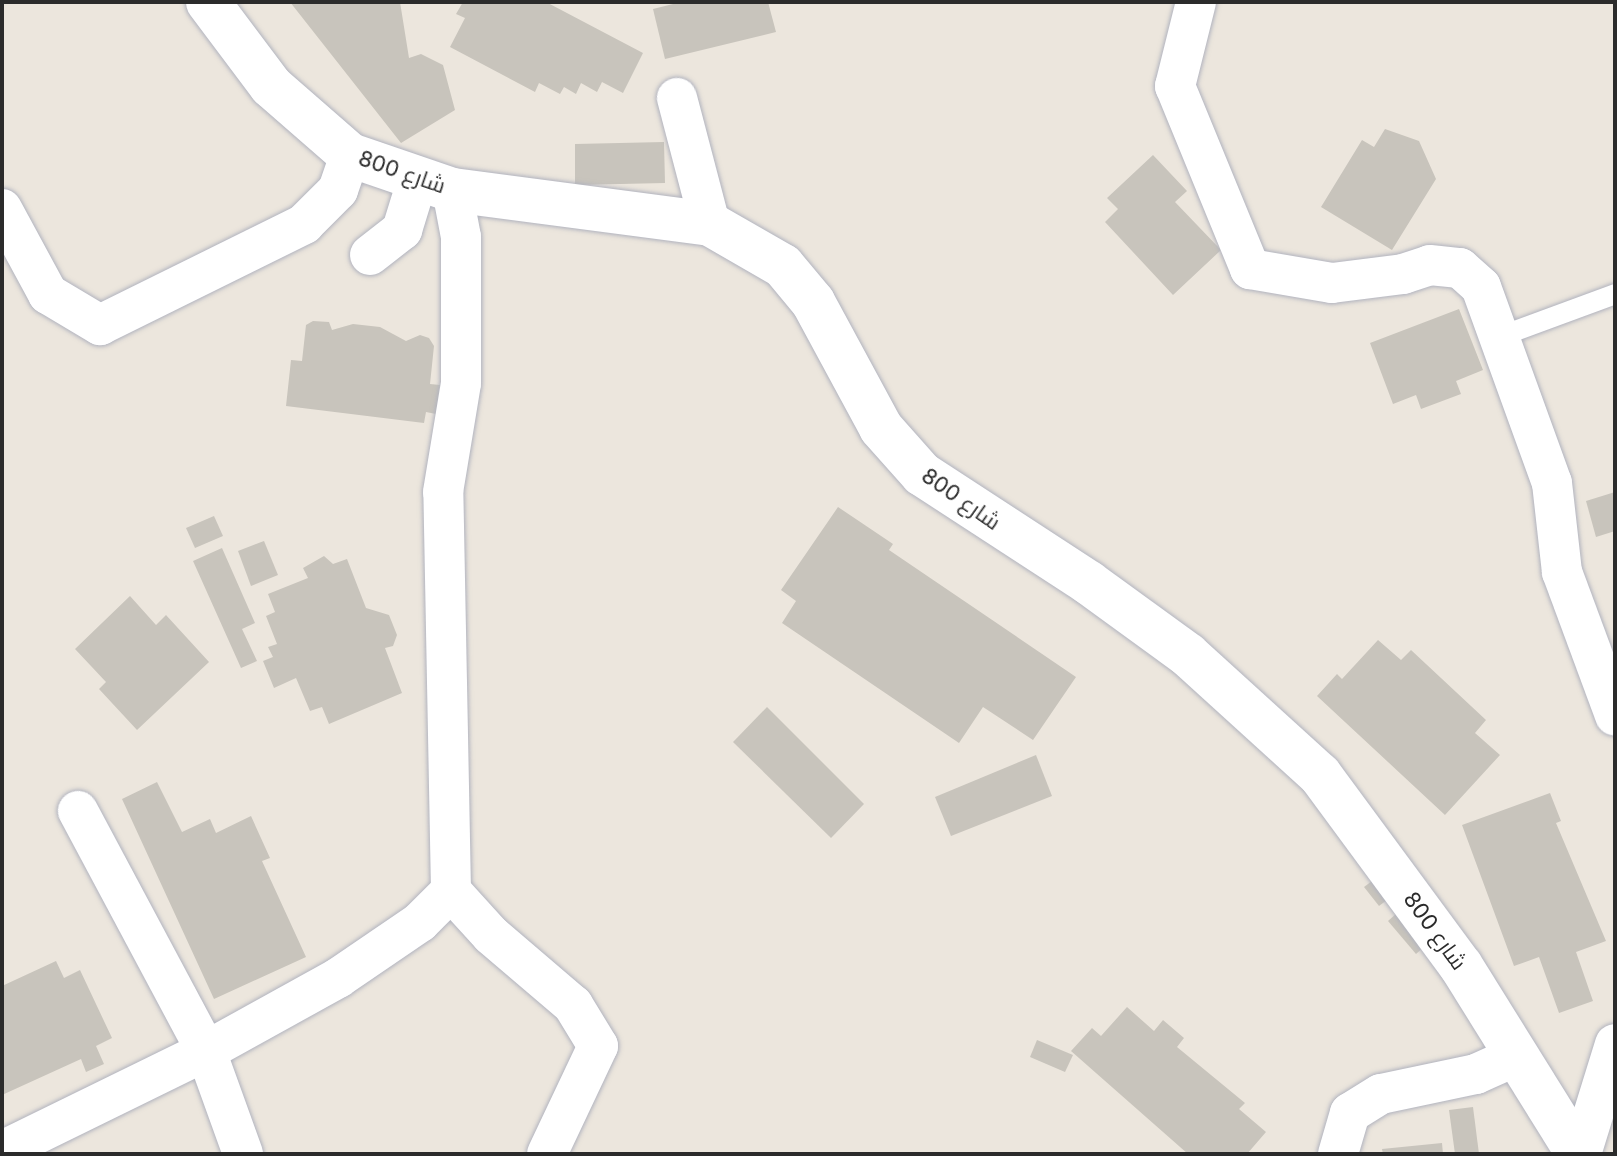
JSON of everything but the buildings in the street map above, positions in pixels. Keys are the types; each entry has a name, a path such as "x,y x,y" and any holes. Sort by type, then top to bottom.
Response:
{"main road":[{"name":"شارع 800","path":"208,2 271,86 350,155 435,184 710,224 783,266 813,302 881,428 922,474 1089,583 1188,655 1320,775 1461,966 1579,1154"}],"street":[{"path":"1196,2 1175,86 1250,269 1332,283 1403,274 1430,265 1460,268 1481,287 1552,483 1562,572 1615,715"},
{"path":"677,98 710,224"},
{"path":"2,209 48,294 100,325 304,224 338,190 350,155"},
{"path":"370,255 402,230 435,184 461,237 461,383 443,492 451,891 491,935 573,1005 598,1046 547,1154"},
{"path":"78,811 206,1051 243,1154"},
{"path":"2,1151 206,1051 338,978 420,922 451,891"},
{"path":"1579,1154 1615,1044"},
{"path":"1338,1154 1350,1113 1381,1094 1476,1074 1516,1056"}],"lane":[{"path":"1499,337 1615,294"}]}
